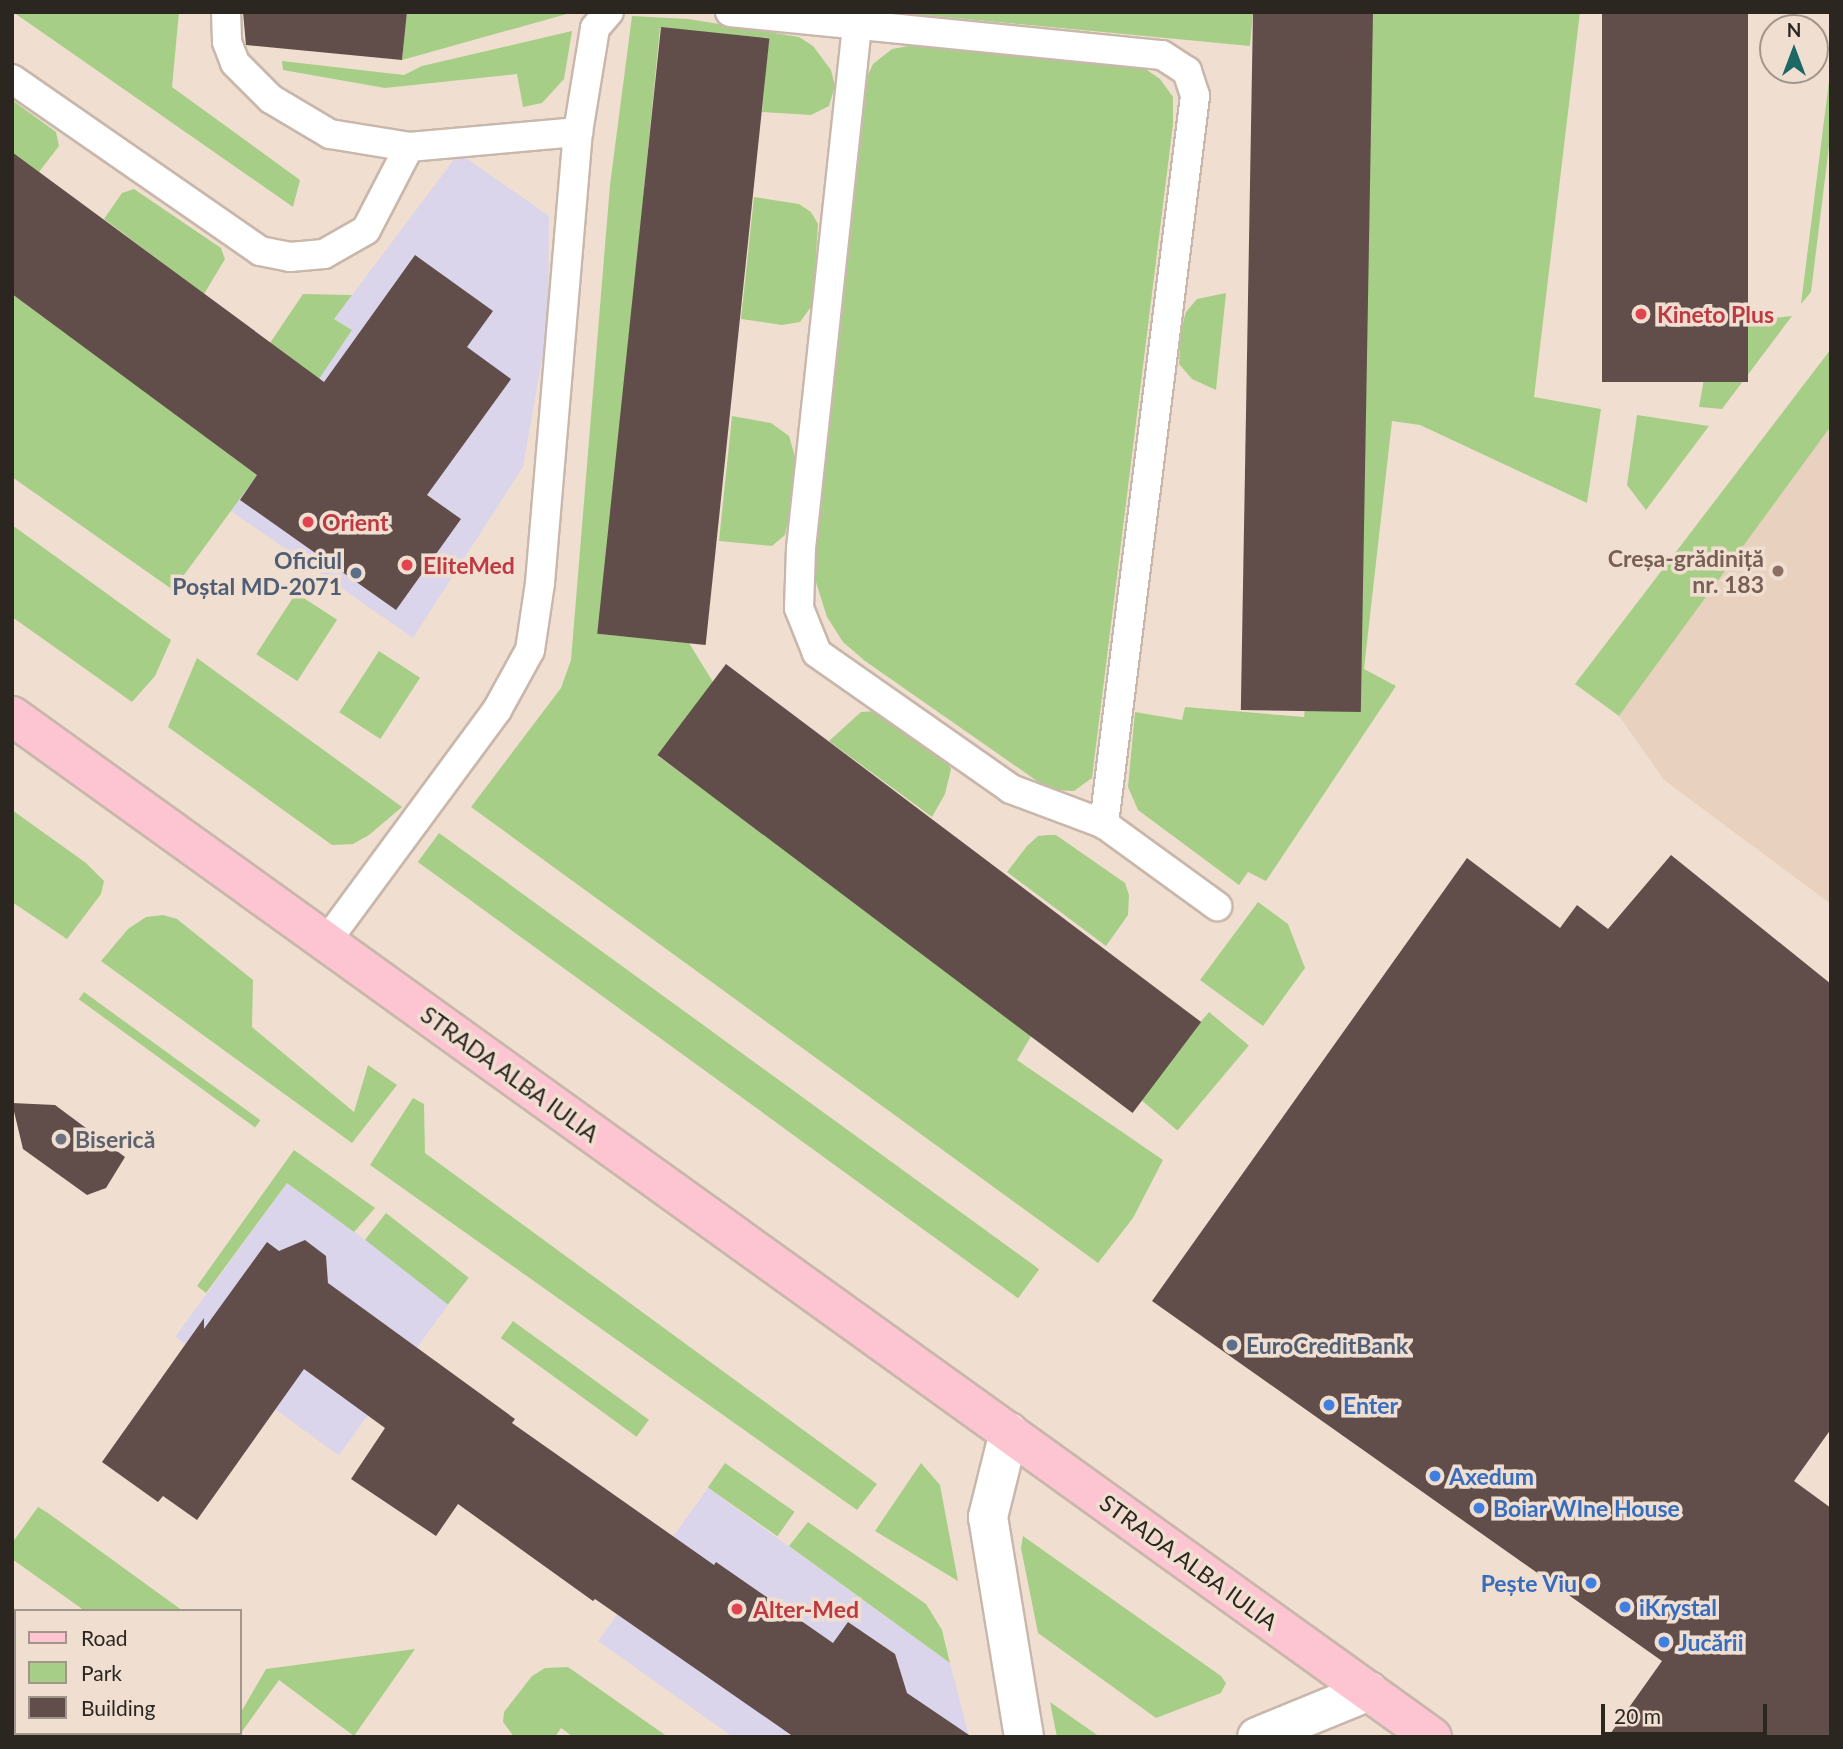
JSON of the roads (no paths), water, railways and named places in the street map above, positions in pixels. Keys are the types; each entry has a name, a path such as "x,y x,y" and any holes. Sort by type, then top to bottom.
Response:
{"main road":[{"name":"STRADA ALBA IULIA","path":"12,716 1432,1737"}],"street":[{"path":"1009,1432 988,1517 1024,1737"},
{"path":"1257,1737 1369,1691"}],"lane":[{"path":"226,12 227,42 235,63 271,99 330,134 409,147 578,132"},
{"path":"326,942 497,710 530,650 540,583 578,132 595,28 608,12"},
{"path":"730,12 1162,55 1187,71 1195,96 1104,824"},
{"path":"857,26 801,548 799,608 817,653 908,713 1011,789 1104,824 1217,906"},
{"path":"12,79 260,251 290,257 324,254 355,239 366,230 409,147"}],"place":[{"name":"Kineto Plus","path":"1641,314"},
{"name":"Orient","path":"308,522"},
{"name":"EliteMed","path":"407,565"},
{"name":"Creșa-grădiniță nr. 183","path":"1778,571"},
{"name":"Oficiul Poștal MD-2071","path":"356,573"},
{"name":"Biserică","path":"61,1139"},
{"name":"EuroCreditBank","path":"1232,1345"},
{"name":"Enter","path":"1329,1405"},
{"name":"Axedum","path":"1435,1476"},
{"name":"Boiar WIne House","path":"1479,1508"},
{"name":"Pește Viu","path":"1591,1583"},
{"name":"iKrystal","path":"1625,1607"},
{"name":"Alter-Med","path":"737,1609"},
{"name":"Jucării","path":"1664,1642"}]}
